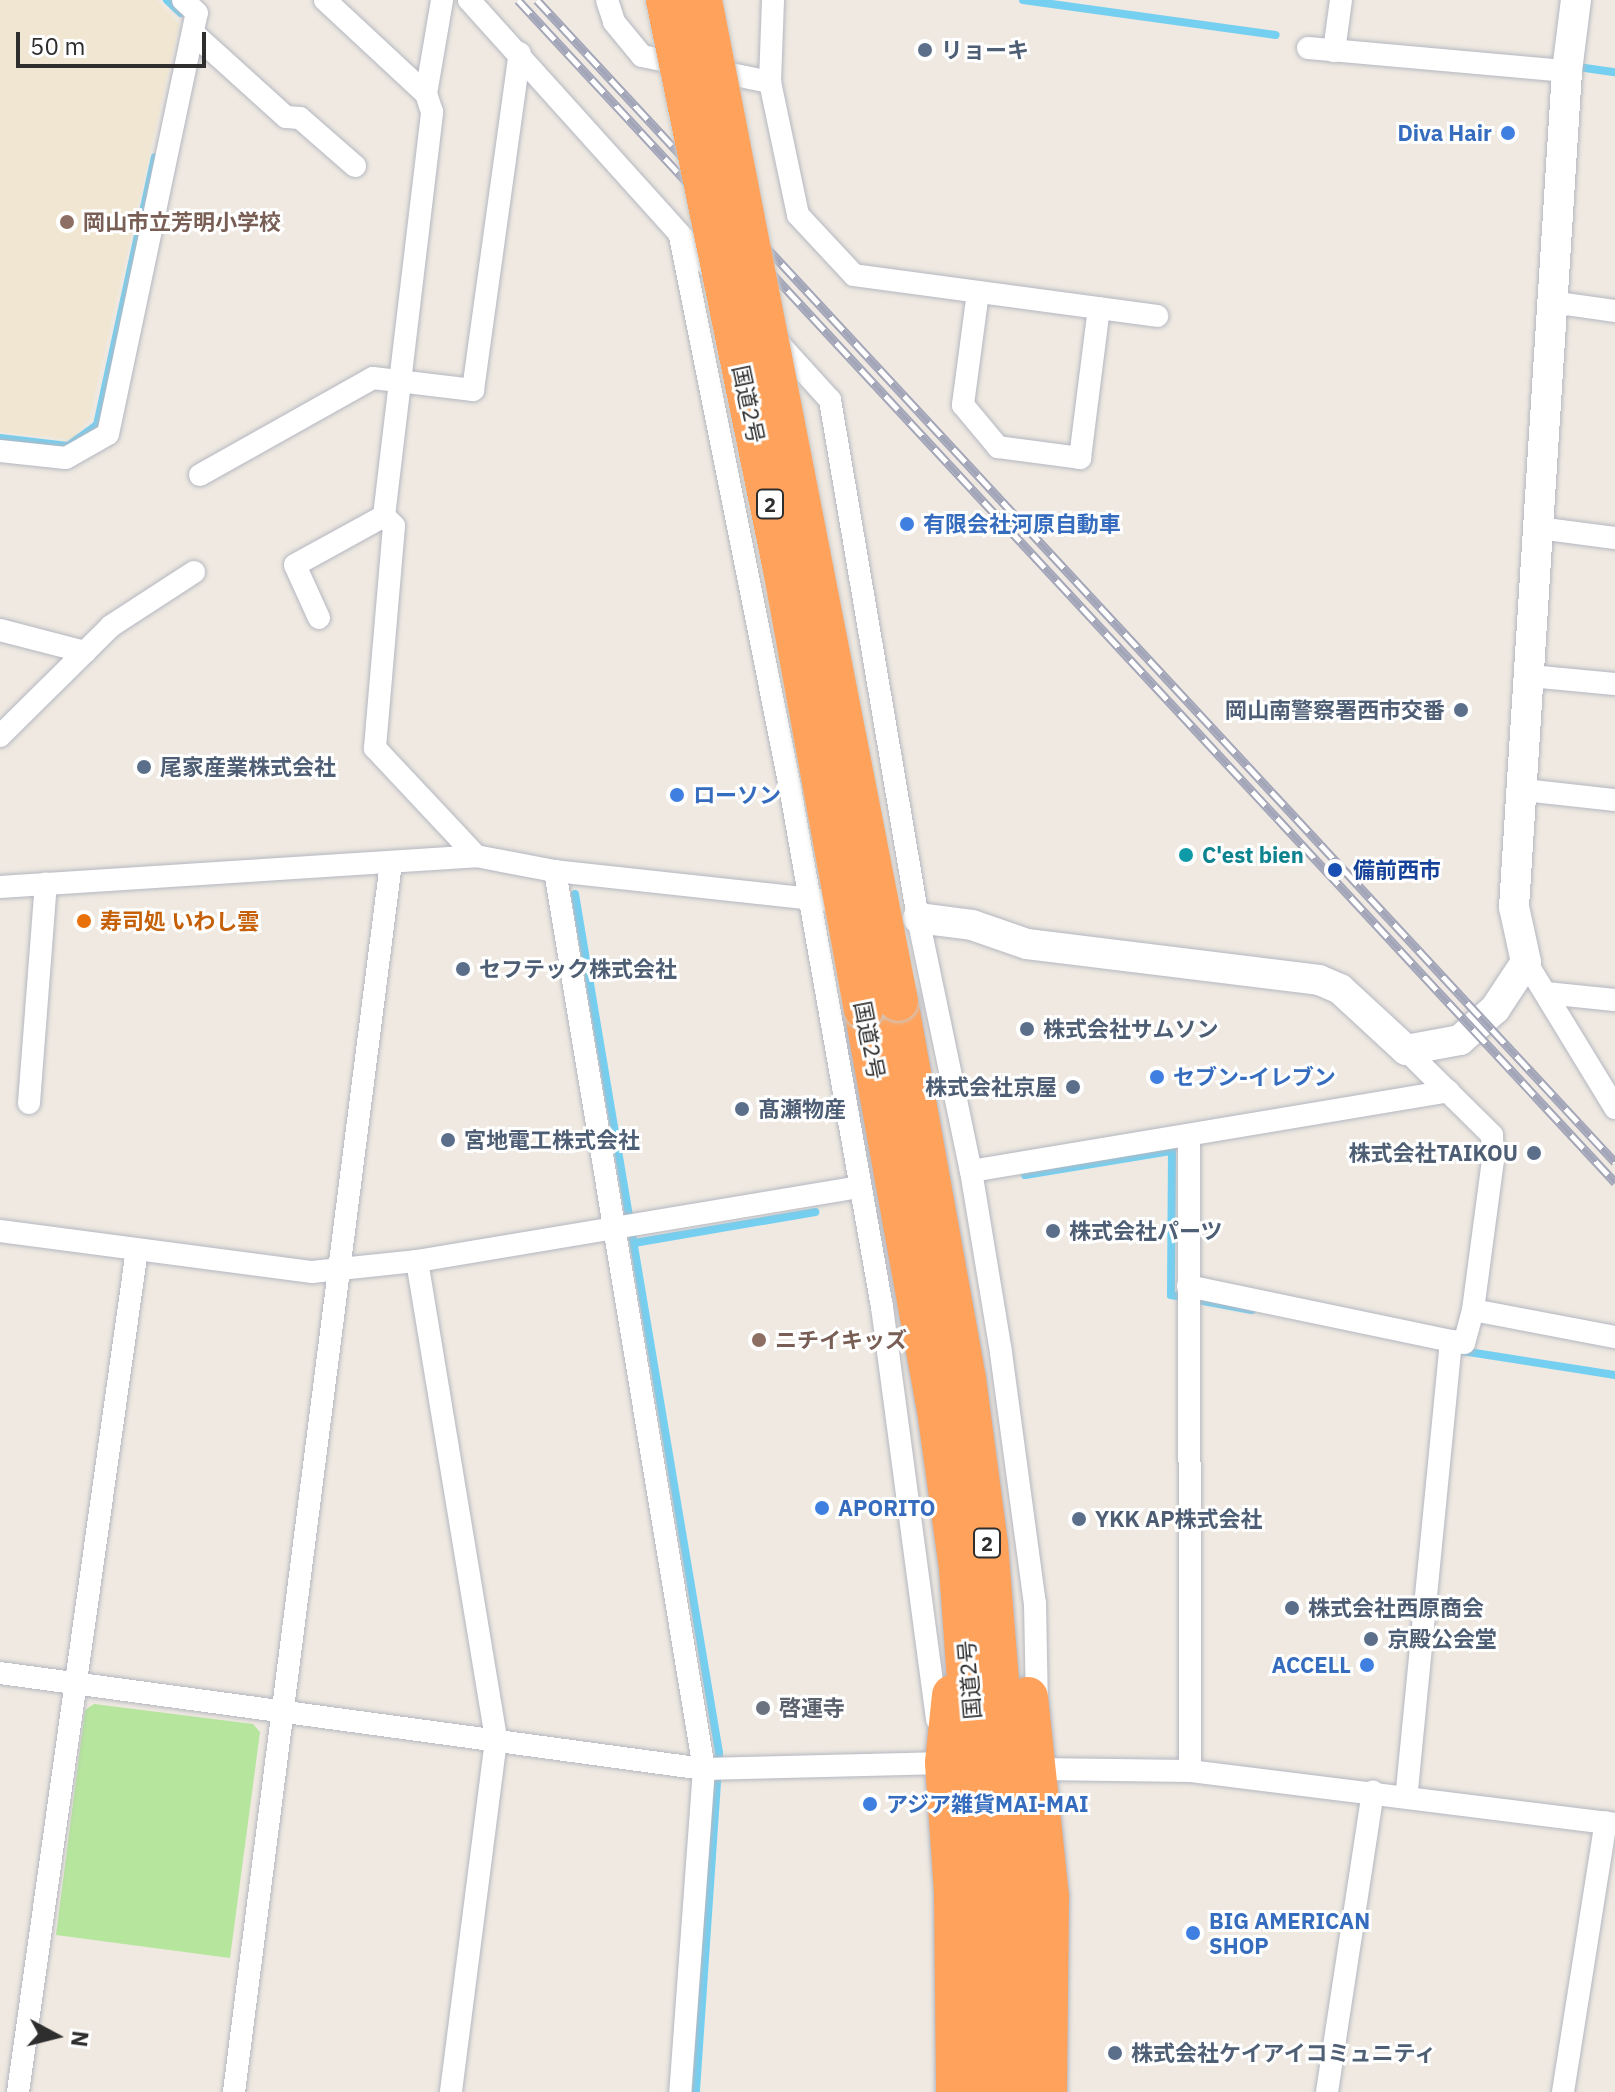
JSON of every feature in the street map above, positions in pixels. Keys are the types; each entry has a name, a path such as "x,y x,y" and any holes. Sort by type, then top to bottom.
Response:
{"highway":[{"path":"657,0 674,42"},
{"name":"国道2号","path":"666,0 783,569 881,1005 936,1209 966,1379 1004,1705 1017,1922 1019,2092"},
{"name":"国道2号","path":"702,0 816,565 959,1568 982,1890 985,2092"},
{"path":"722,0 724,117"},
{"path":"936,1209 985,1376 1038,1769 1049,1898 1047,2092"},
{"path":"956,2092 954,1892 945,1763 959,1568"}],"street":[{"path":"0,451 66,458 108,434 197,13 183,0"},
{"path":"325,0 426,94"},
{"path":"384,516 432,112 426,94 442,0"},
{"path":"469,0 830,400 918,918 971,1171 1035,1603 1038,1769 1190,1771 1610,1823 1563,2092"},
{"path":"607,0 614,22 642,56 770,82"},
{"path":"773,0 770,82 798,215 854,275 1157,316"},
{"path":"1334,51 1341,0"},
{"path":"1576,0 1567,71 1551,302 1524,790 1514,907 1526,962 1615,1108"},
{"path":"193,33 286,117 300,118 355,166"},
{"path":"1308,48 1567,71"},
{"path":"200,475 373,378 473,390 520,53"},
{"path":"0,1673 713,1769 945,1763 909,1489 809,897 680,234"},
{"path":"978,292 963,405 998,447 1080,458 1099,308"},
{"path":"1551,302 1615,311"},
{"path":"319,618 295,565 384,516"},
{"path":"384,516 394,526 375,748 476,856"},
{"path":"1539,528 1615,538"},
{"path":"0,736 111,626 194,572"},
{"path":"0,630 85,652"},
{"path":"1530,676 1615,684"},
{"path":"1524,790 1615,800"},
{"path":"0,887 476,856 555,871 809,897 972,925 1027,944 1319,980 1340,989 1492,1135 1493,1160 1473,1310 1464,1343 1450,1347 1188,1294"},
{"path":"234,2092 391,863"},
{"path":"555,871 625,1228 713,1769 680,2092"},
{"path":"29,1103 46,884"},
{"path":"1406,1050 1460,1040 1495,1009 1526,962"},
{"path":"1546,993 1615,1000"},
{"path":"971,1171 1189,1138 1448,1091"},
{"path":"1189,1138 1190,1771"},
{"path":"0,1231 312,1272 417,1261 859,1187"},
{"path":"18,2092 137,1250"},
{"path":"417,1261 496,1740 451,2092"},
{"path":"1473,1310 1615,1337"},
{"path":"1406,1797 1450,1347"},
{"path":"1327,2092 1373,1792"}],"shaded area":[{"name":"岡山市立芳明小学校","path":"0,0 157,0 179,24 89,420 72,439 0,432"}],"green space":[{"path":"94,1704 253,1724 260,1732 230,1958 56,1935 85,1710"}],"waterway":[{"path":"167,0 181,13"},
{"path":"1023,0 1276,35"},
{"path":"1585,68 1615,72"},
{"path":"0,438 68,446 97,425 155,157"},
{"path":"575,894 719,1753 696,2092"},
{"path":"1025,1175 1172,1151 1171,1295 1252,1310"},
{"path":"634,1243 815,1212"},
{"path":"1462,1351 1615,1375"}],"railway":[{"path":"518,0 1615,1182"},
{"path":"537,0 1615,1162"}],"place":[{"name":"リョーキ","path":"925,50"},
{"name":"Diva Hair","path":"1508,133"},
{"name":"岡山市立芳明小学校","path":"67,222"},
{"name":"有限会社河原自動車","path":"907,524"},
{"name":"岡山南警察署西市交番","path":"1461,710"},
{"name":"尾家産業株式会社","path":"144,767"},
{"name":"ローソン","path":"677,795"},
{"name":"C'est bien","path":"1186,855"},
{"name":"備前西市","path":"1335,870"},
{"name":"寿司処 いわし雲","path":"84,921"},
{"name":"セフテック株式会社","path":"463,969"},
{"name":"株式会社サムソン","path":"1027,1029"},
{"name":"セブン-イレブン","path":"1157,1077"},
{"name":"株式会社京屋","path":"1073,1087"},
{"name":"髙瀬物産","path":"742,1109"},
{"name":"宮地電工株式会社","path":"448,1140"},
{"name":"株式会社TAIKOU","path":"1534,1153"},
{"name":"株式会社パーツ","path":"1053,1231"},
{"name":"ニチイキッズ","path":"759,1340"},
{"name":"APORITO","path":"822,1508"},
{"name":"YKK AP株式会社","path":"1079,1519"},
{"name":"株式会社西原商会","path":"1292,1608"},
{"name":"京殿公会堂","path":"1371,1639"},
{"name":"ACCELL","path":"1367,1665"},
{"name":"啓運寺","path":"763,1708"},
{"name":"アジア雑貨MAI-MAI","path":"870,1804"},
{"name":"BIG AMERICAN SHOP","path":"1193,1933"},
{"name":"株式会社ケイアイコミュニティ","path":"1115,2053"}]}
